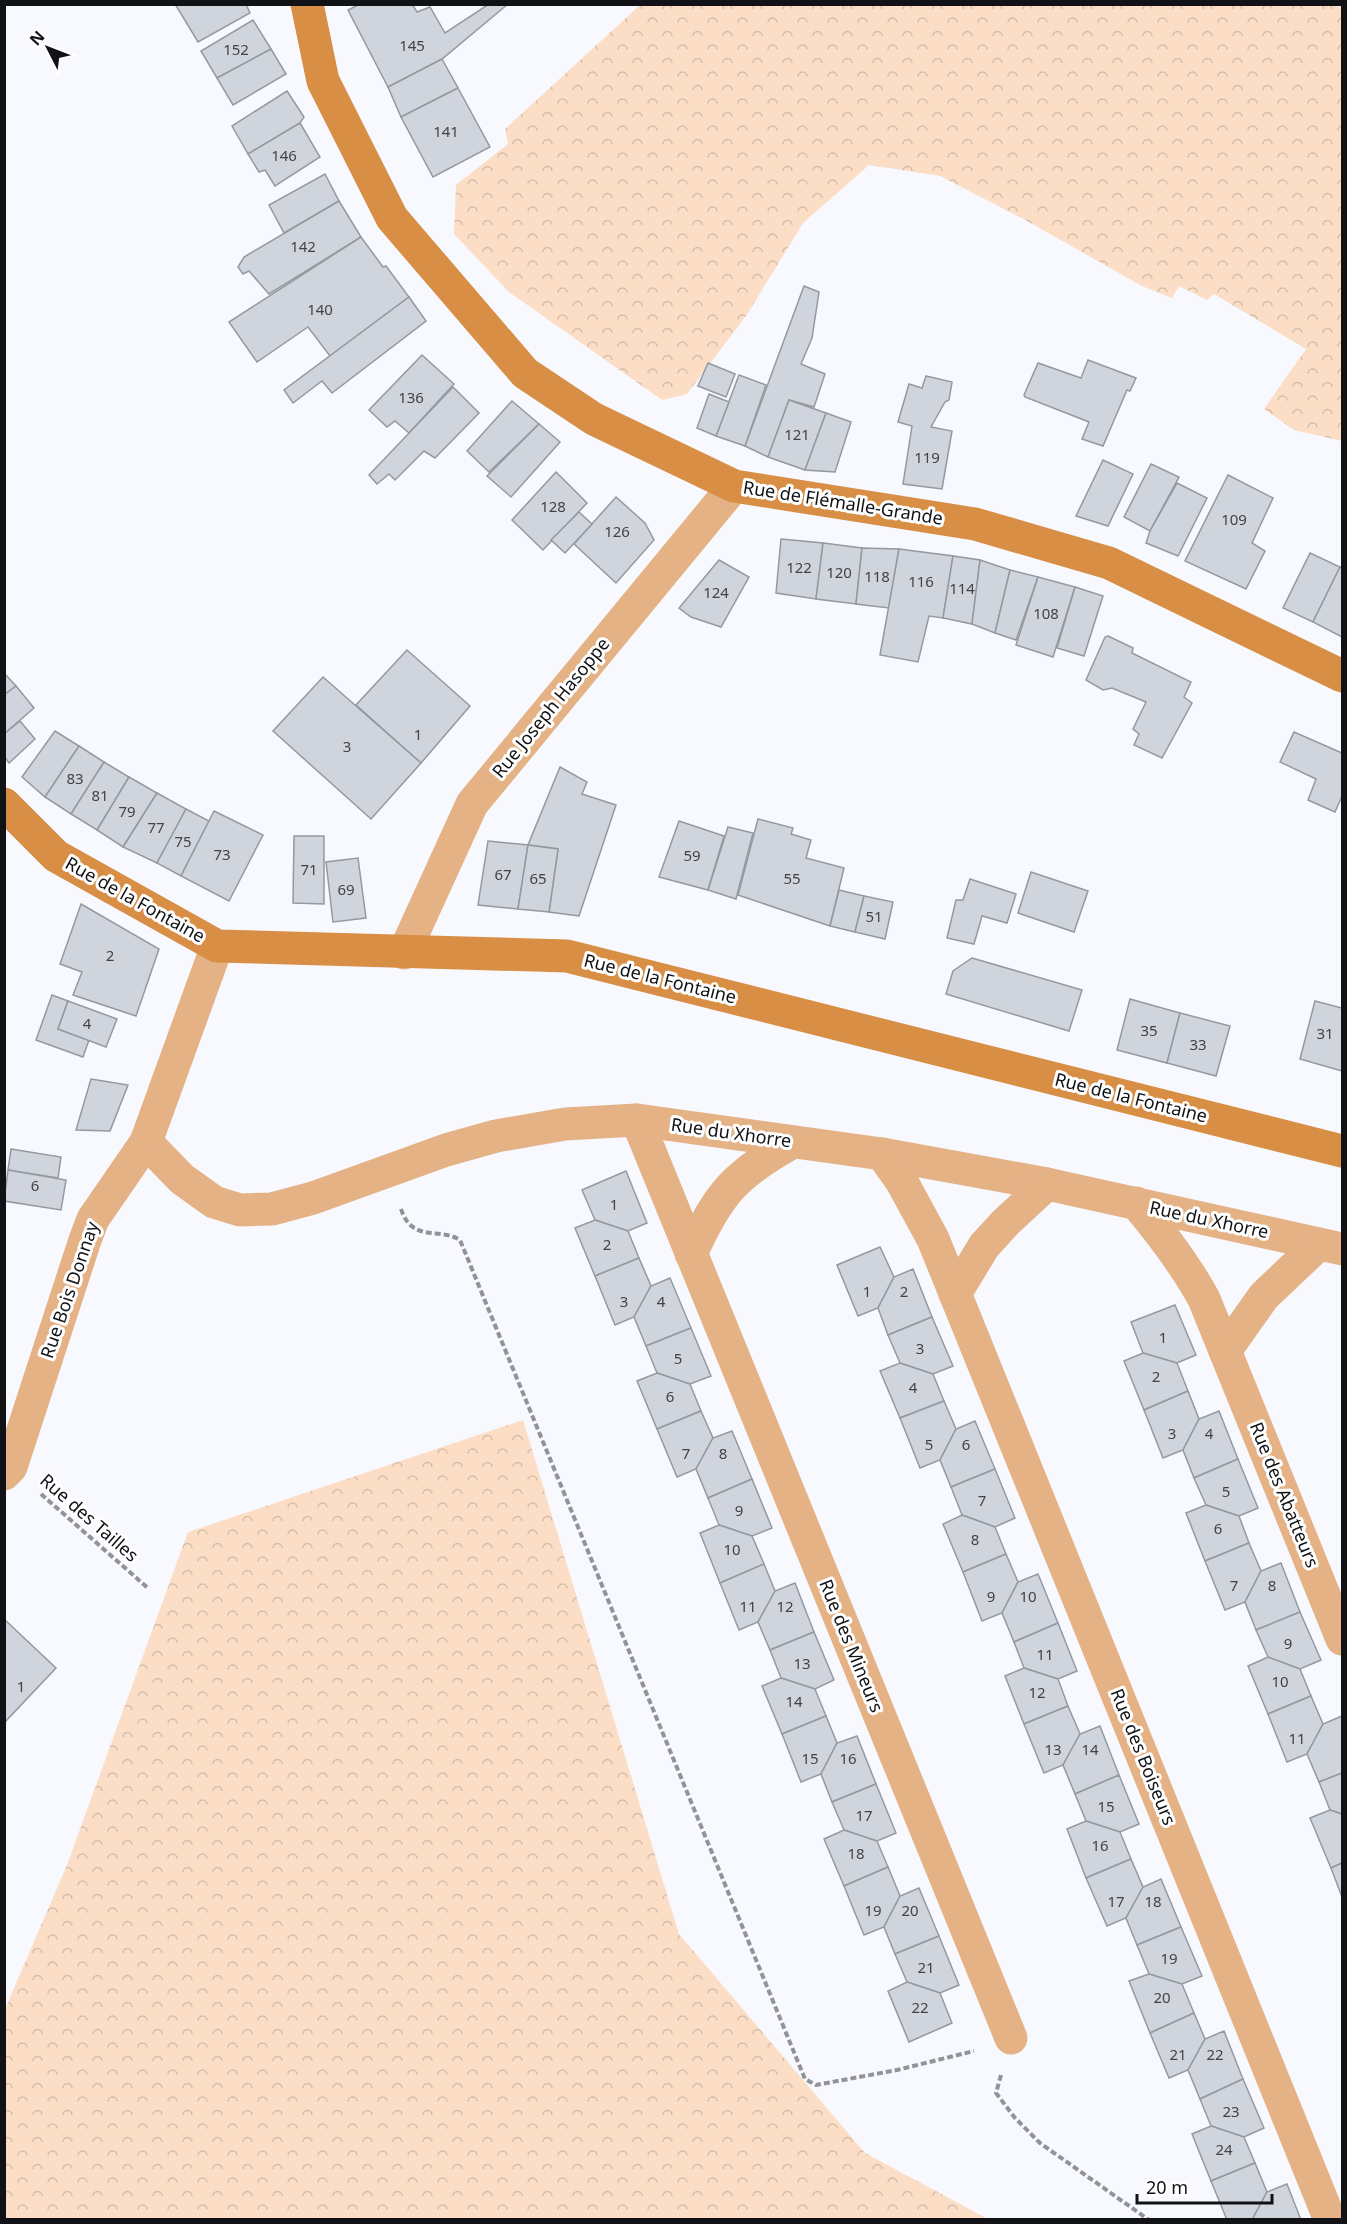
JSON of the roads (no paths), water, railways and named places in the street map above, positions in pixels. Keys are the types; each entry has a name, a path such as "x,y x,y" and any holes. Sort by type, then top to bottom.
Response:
{"street":[{"name":"Rue de Flémalle-Grande","path":"307,4 323,81 392,219 525,372 594,419 734,486 975,524 1109,562 1342,676"},
{"name":"Rue Joseph Hasoppe","path":"404,953 472,804 734,486"},
{"name":"Rue de la Fontaine","path":"4,804 56,856 217,946 567,956 1342,1151"},
{"name":"Rue Bois Donnay","path":"8,1471 85,1240 93,1220 146,1142 217,946"},
{"name":"Rue du Xhorre","path":"146,1142 183,1179 213,1202 240,1210 272,1209 313,1197 446,1150 496,1136 565,1124 637,1120 882,1154 1047,1184 1331,1247"},
{"name":"Rue des Mineurs","path":"637,1120 1011,2037"},
{"path":"691,1254 706,1221 721,1196 744,1173 765,1157 792,1142"},
{"name":"Rue des Boiseurs","path":"882,1154 902,1182 923,1220 955,1294 1330,2220"},
{"path":"955,1294 984,1246 1047,1184"},
{"name":"Rue des Abatteurs","path":"1136,1203 1166,1238 1204,1299 1342,1639"},
{"path":"1225,1351 1264,1296 1331,1247"}]}
